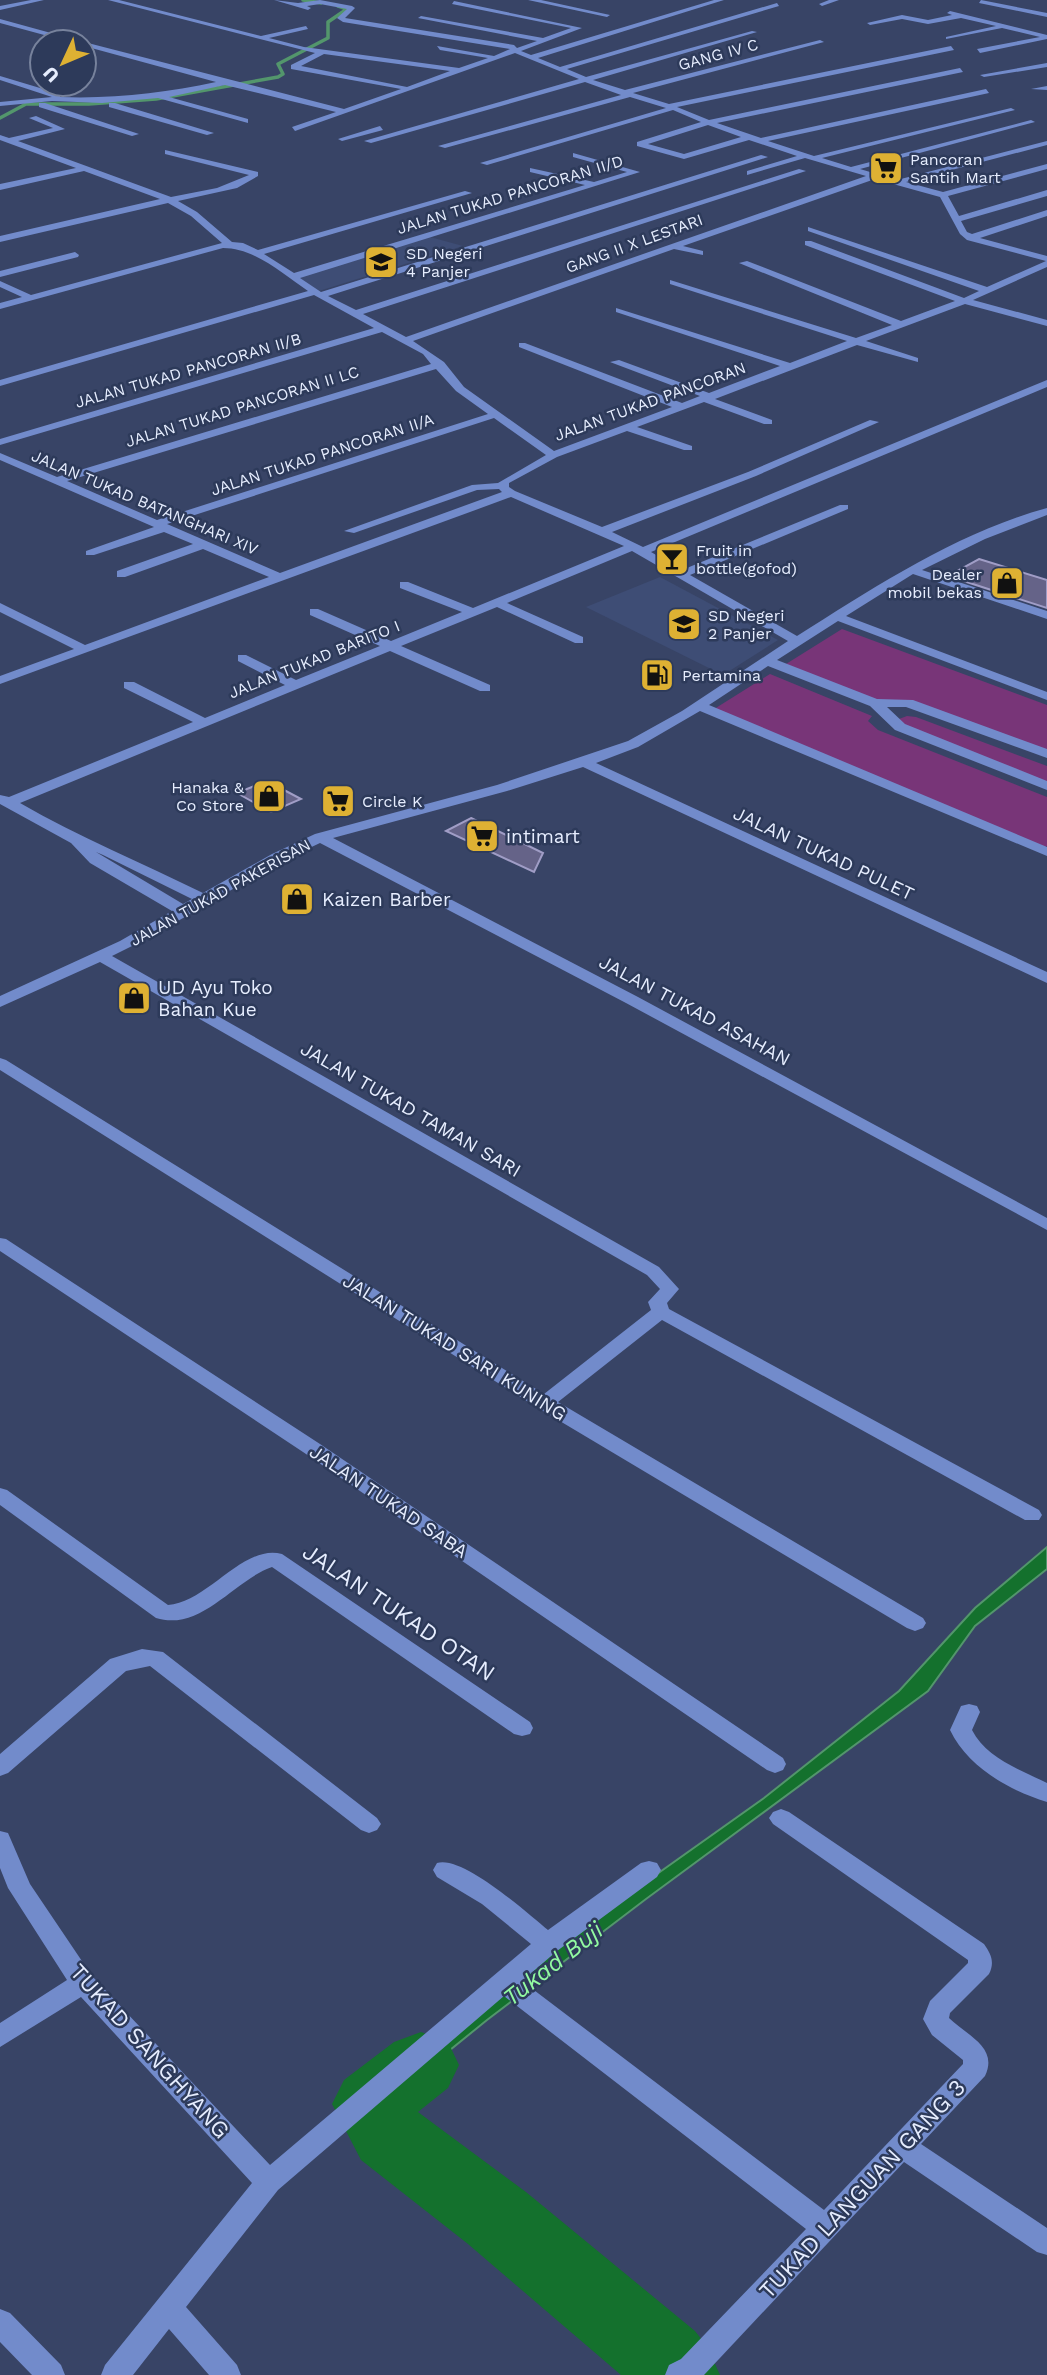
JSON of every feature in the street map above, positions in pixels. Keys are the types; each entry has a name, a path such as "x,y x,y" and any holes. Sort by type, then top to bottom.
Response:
{"street":[{"path":"0,8 41,0"},
{"path":"111,0 304,49 457,70"},
{"path":"277,0 303,4 318,2 352,8 341,15 341,19 516,49 587,79 671,107 707,123 943,195 1047,166"},
{"path":"531,0 607,15"},
{"path":"637,0 647,2"},
{"path":"532,57 721,0"},
{"path":"822,4 836,0"},
{"path":"1047,15 987,1 950,12 1047,37"},
{"path":"303,4 314,10"},
{"path":"295,129 579,28 454,4"},
{"path":"563,68 777,5"},
{"path":"870,23 902,17 928,22 960,16"},
{"path":"421,18 544,40"},
{"path":"0,21 28,29"},
{"path":"947,38 1006,27"},
{"path":"261,37 306,28"},
{"path":"368,141 754,32"},
{"path":"981,51 1047,37"},
{"name":"GANG IV C","path":"442,146 820,42"},
{"path":"98,48 343,111"},
{"path":"440,48 494,57"},
{"path":"484,163 671,107 951,48"},
{"path":"321,52 294,67 407,88"},
{"path":"984,75 1047,65"},
{"path":"750,137 684,157 639,145 707,123 960,70"},
{"path":"342,139 575,73"},
{"path":"0,78 147,129"},
{"path":"78,103 159,97 229,83"},
{"path":"1035,89 1047,88"},
{"path":"761,139 986,91"},
{"path":"159,97 245,121"},
{"path":"0,104 64,99"},
{"path":"31,103 135,134"},
{"path":"106,103 210,133"},
{"path":"740,176 810,156 1011,110"},
{"path":"3,140 61,129 33,118"},
{"path":"851,169 1031,122"},
{"path":"3,140 168,199 194,214 229,244"},
{"path":"896,181 1047,143"},
{"path":"0,239 216,190 255,174 168,152"},
{"name":"JALAN TUKAD PANCORAN II/D","path":"292,277 636,171 576,155"},
{"path":"0,383 318,293 764,157"},
{"path":"0,187 86,168"},
{"path":"533,170 596,185"},
{"path":"357,313 802,171"},
{"name":"GANG II X LESTARI","path":"405,341 874,176"},
{"path":"956,220 1047,193"},
{"path":"257,253 468,194"},
{"path":"943,195 960,229 970,238 1047,258"},
{"path":"970,238 1047,214"},
{"path":"811,229 989,290"},
{"path":"808,243 964,301 1047,323"},
{"path":"0,306 229,244 240,245 318,293 426,352 440,364 460,389 553,455"},
{"path":"672,246 701,253"},
{"path":"0,274 75,255"},
{"path":"744,263 900,324"},
{"name":"JALAN TUKAD PANCORAN","path":"507,489 507,478 553,455 1042,271 1047,264"},
{"path":"673,282 914,360"},
{"path":"0,284 31,298"},
{"path":"619,310 789,366"},
{"name":"JALAN TUKAD PANCORAN II/B","path":"0,442 385,328"},
{"path":"522,345 682,407"},
{"path":"615,362 768,422"},
{"name":"JALAN TUKAD PANCORAN II LC","path":"55,481 440,364"},
{"name":"JALAN TUKAD BARITO I","path":"4,801 205,723 496,602 637,550 1047,383"},
{"name":"JALAN TUKAD PANCORAN II/A","path":"90,553 160,526 497,414"},
{"path":"603,531 752,474 874,422"},
{"path":"626,427 688,448"},
{"name":"JALAN TUKAD BATANGHARI XIV","path":"0,456 278,577"},
{"path":"350,531 476,487 507,489 603,531 790,637"},
{"path":"0,680 507,489"},
{"path":"679,575 844,508"},
{"name":"JALAN TUKAD PAKERISAN","path":"0,1002 101,956 205,900 277,857 320,837 584,762 642,740 700,706 767,661 790,637 835,616 912,570 981,537 1047,511"},
{"path":"121,574 203,545"},
{"path":"912,570 1047,615"},
{"path":"404,585 473,612"},
{"path":"496,602 579,640"},
{"path":"0,607 83,649"},
{"path":"314,612 485,688"},
{"path":"835,616 1047,696"},
{"path":"242,658 296,685"},
{"path":"767,661 875,702 916,706 1047,754"},
{"path":"129,685 205,723"},
{"path":"875,702 900,727 1047,786"},
{"path":"700,706 1047,852"},
{"name":"JALAN TUKAD PULET","path":"584,762 1047,978"},
{"path":"4,801 75,840 108,852 205,900"},
{"name":"JALAN TUKAD ASAHAN","path":"320,837 632,1000 1047,1225"},
{"path":"75,840 94,860 184,911"},
{"name":"JALAN TUKAD TAMAN SARI","path":"101,956 653,1271 670,1289 657,1302 661,1312"},
{"name":"JALAN TUKAD SARI KUNING","path":"0,1063 545,1403 915,1623"},
{"name":"JALAN TUKAD SABA","path":"0,1243 313,1449 775,1765"},
{"path":"545,1403 661,1312 1032,1515"},
{"name":"JALAN TUKAD OTAN","path":"0,1495 164,1613 176,1614 193,1607 258,1562 275,1559 522,1728"},
{"path":"0,1767 118,1665 142,1657 155,1658 369,1824"},
{"path":"969,1712 961,1730 965,1744 983,1758 1047,1793"},
{"name":"TUKAD LANGUAN GANG 3","path":"685,2372 904,2147 976,2068 976,2055 941,2027 936,2019 939,2008 980,1967 980,1958 967,1944 781,1818"},
{"name":"TUKAD SANGHYANG","path":"0,1840 20,1888 83,1983 269,2182"},
{"path":"445,1870 490,1897 548,1944"},
{"path":"115,2375 269,2182 548,1944 649,1870"},
{"path":"506,1982 533,2006 826,2228"},
{"path":"0,2036 83,1983"},
{"path":"904,2147 1047,2243"},
{"path":"170,2309 227,2375"},
{"path":"0,2322 51,2375"}],"shaded area":[{"name":"SD Negeri 4 Panjer","path":"430,237 463,246 319,291 296,277"},
{"name":"SD Negeri 2 Panjer","path":"660,577 778,640 723,675 586,607"},
{"path":"842,629 1047,705 1047,753 908,703 885,706 786,664"},
{"path":"770,674 872,716 868,721 878,730 1047,797 1047,846 1039,851 711,711"},
{"path":"907,716 1047,766 1047,783 901,727 899,719"}],"water":[{"path":"1047,1547 1047,1569 975,1626 928,1691 646,1899 487,2020 355,2127 348,2119 581,1928 764,1798 899,1691 975,1608"}],"building":[{"name":"Dealer mobil bekas","path":"979,559 1047,580 1047,608 948,576"},
{"name":"Hanaka & Co Store","path":"267,781 301,799 271,812 237,793"},
{"path":"471,818 543,853 534,872 446,831"}],"waterway":[{"path":"303,0 321,3"},
{"path":"0,118 26,104 89,104 156,99 278,77 283,74 278,64 328,38 328,22 347,9 338,6"},
{"name":"Tukad Buji","path":"421,2065 371,2104 389,2136 497,2218 665,2359 677,2375"}],"place":[{"name":"Pancoran Santih Mart","path":"886,168"},
{"name":"SD Negeri 4 Panjer","path":"381,262"},
{"name":"Fruit in bottle(gofod)","path":"672,559"},
{"name":"Dealer mobil bekas","path":"1007,583"},
{"name":"SD Negeri 2 Panjer","path":"684,624"},
{"name":"Pertamina","path":"657,675"},
{"name":"Hanaka & Co Store","path":"269,796"},
{"name":"Circle K","path":"338,801"},
{"name":"intimart","path":"482,836"},
{"name":"Kaizen Barber","path":"297,899"},
{"name":"UD Ayu Toko Bahan Kue","path":"134,998"}]}
